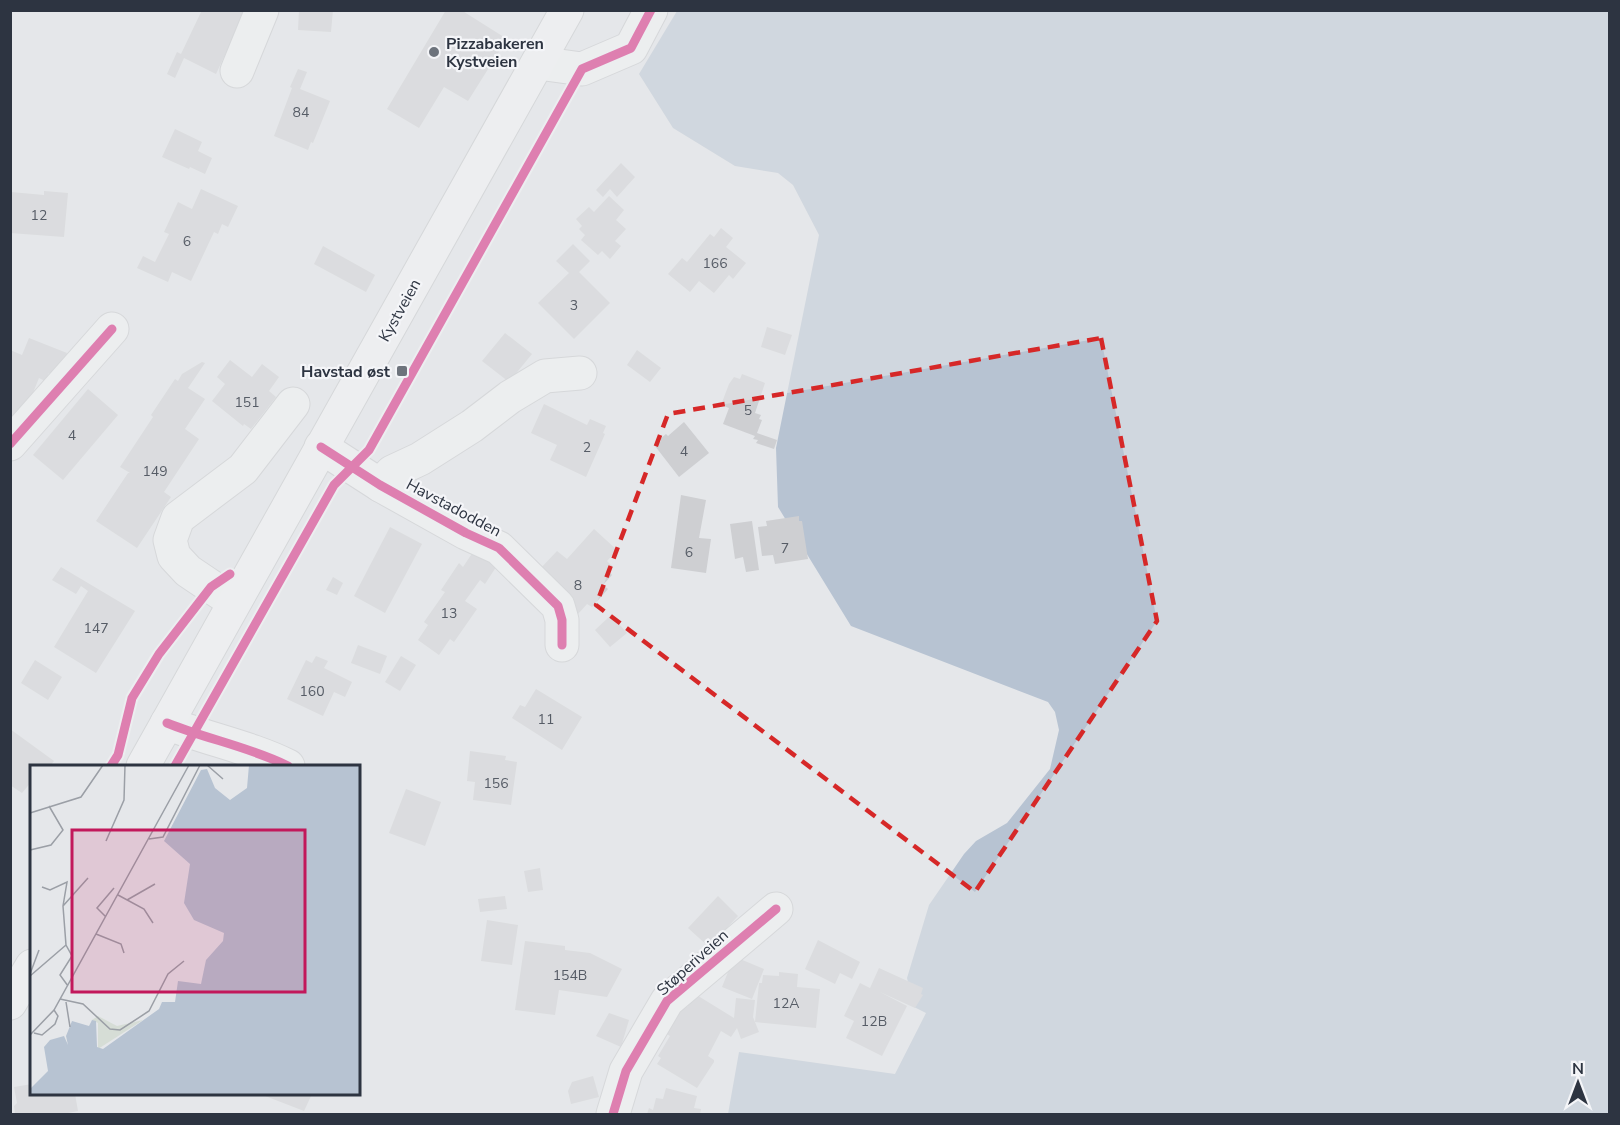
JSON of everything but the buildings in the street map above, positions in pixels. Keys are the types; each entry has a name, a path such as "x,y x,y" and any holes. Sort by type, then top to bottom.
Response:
{"main road":[{"name":"Kystveien","path":"144,765 567,10"},
{"path":"10,1003 30,969"}],"street":[{"path":"237,71 262,10"},
{"path":"538,63 582,69 631,48 651,10"},
{"path":"10,444 112,329"},
{"name":"Havstadodden","path":"380,485 392,472 437,448 472,426 510,397 545,376 580,373"},
{"path":"234,602 188,571 174,556 170,540 178,518 243,469 293,404"},
{"name":"Havstadodden","path":"321,447 380,485 466,533 499,548 558,606 562,620 562,645"},
{"path":"167,723 286,765"},
{"name":"Støperiveien","path":"613,1114 626,1071 667,1002 776,909"}],"highlighted area":[{"path":"1101,338 1157,621 975,892 596,605 668,414"}],"water":[{"path":"677,11 1609,11 1609,1114 728,1114 739,1052 895,1074 926,1013 914,1007 907,978 929,905 964,854 976,841 1007,823 1050,769 1059,730 1055,712 1048,702 851,626 778,507 776,448 819,235 793,185 778,173 735,166 673,128 639,74"}],"cycle path":[{"path":"176,765 334,485 369,450 582,69 631,48 651,10"},
{"path":"10,444 112,329"},
{"path":"321,447 380,485 466,533 499,548 558,606 562,620 562,645"},
{"path":"112,765 118,755 132,698 159,654 211,587 230,574"},
{"path":"167,723 286,765"},
{"path":"613,1114 626,1071 667,1001 776,909"}],"place":[{"name":"Pizzabakeren Kystveien","path":"434,52"},
{"name":"Havstad øst","path":"402,371"}]}
